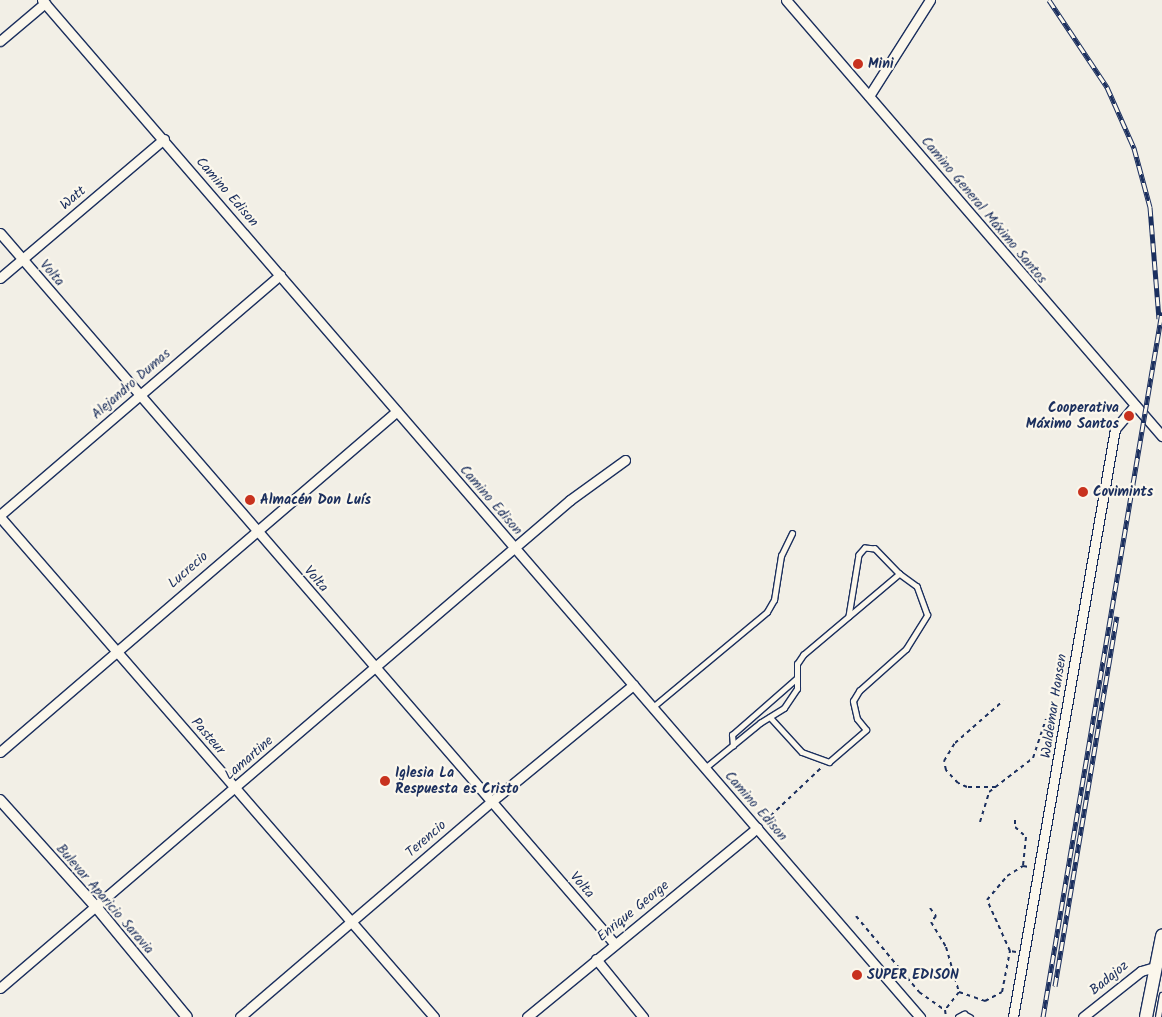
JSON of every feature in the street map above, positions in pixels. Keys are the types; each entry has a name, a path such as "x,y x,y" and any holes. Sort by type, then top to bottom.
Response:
{"main road":[{"path":"1146,1017 1162,936"}],"street":[{"name":"Camino General Máximo Santos","path":"786,0 1162,436"},
{"path":"869,96 930,0"},
{"path":"0,41 44,2"},
{"name":"Camino Edison","path":"44,2 920,1017"},
{"name":"Watt","path":"0,278 164,139"},
{"name":"Volta","path":"0,233 614,943"},
{"name":"Alejandro Dumas","path":"0,516 138,394 280,275"},
{"name":"Waldemar Hansen","path":"1012,1017 1115,428 1135,405"},
{"name":"Lucrecio","path":"0,752 255,530 396,411"},
{"name":"Lamartine","path":"0,988 97,908 515,548 625,460"},
{"name":"Pasteur","path":"0,516 434,1017"},
{"name":"Terencio","path":"240,1017 492,801 633,685"},
{"name":"Bulevar Aparicio Saravia","path":"0,800 97,908 187,1017"},
{"name":"Enrique George","path":"527,1017 614,943 757,828"},
{"path":"596,959 643,1017"},
{"name":"Badajoz","path":"1083,1017 1140,971 1156,967"}],"lane":[{"path":"652,707 767,612 774,600 781,556 792,533"},
{"path":"770,717 802,752 829,762 866,730 854,711 853,701 859,691 906,649 924,624 927,615 917,587 899,574 875,549 861,550 850,598 849,616"},
{"path":"705,768 793,698 797,678 797,664 803,655 899,574"},
{"path":"733,746 732,734 797,678"},
{"path":"1158,1017 1162,995"},
{"path":"958,1017 964,1014 970,1017"}],"path":[{"path":"996,787 967,786 958,782 946,770 944,761 955,743 1003,701"},
{"path":"980,822 989,792 1033,758 1046,719"},
{"path":"757,828 829,762"},
{"path":"1015,820 1015,827 1026,838 1023,866"},
{"path":"959,992 985,1002 1002,992 1010,951 988,900 994,888 1023,866 1039,867"},
{"path":"930,908 936,916 931,922 946,947 959,992"},
{"path":"856,916 919,992 945,1010"},
{"path":"1010,951 1024,953"},
{"path":"946,1017 945,1010 959,992"}],"railway":[{"path":"1049,0 1107,87 1134,148 1150,207 1159,319"},
{"path":"1043,1017 1162,312"},
{"path":"1055,986 1117,616"}],"place":[{"name":"Mini","path":"858,64"},
{"name":"Cooperativa Máximo Santos","path":"1129,416"},
{"name":"Covimints","path":"1083,492"},
{"name":"Almacén Don Luís","path":"250,500"},
{"name":"Iglesia La Respuesta es Cristo","path":"385,781"},
{"name":"SUPER EDISON","path":"857,975"}]}
